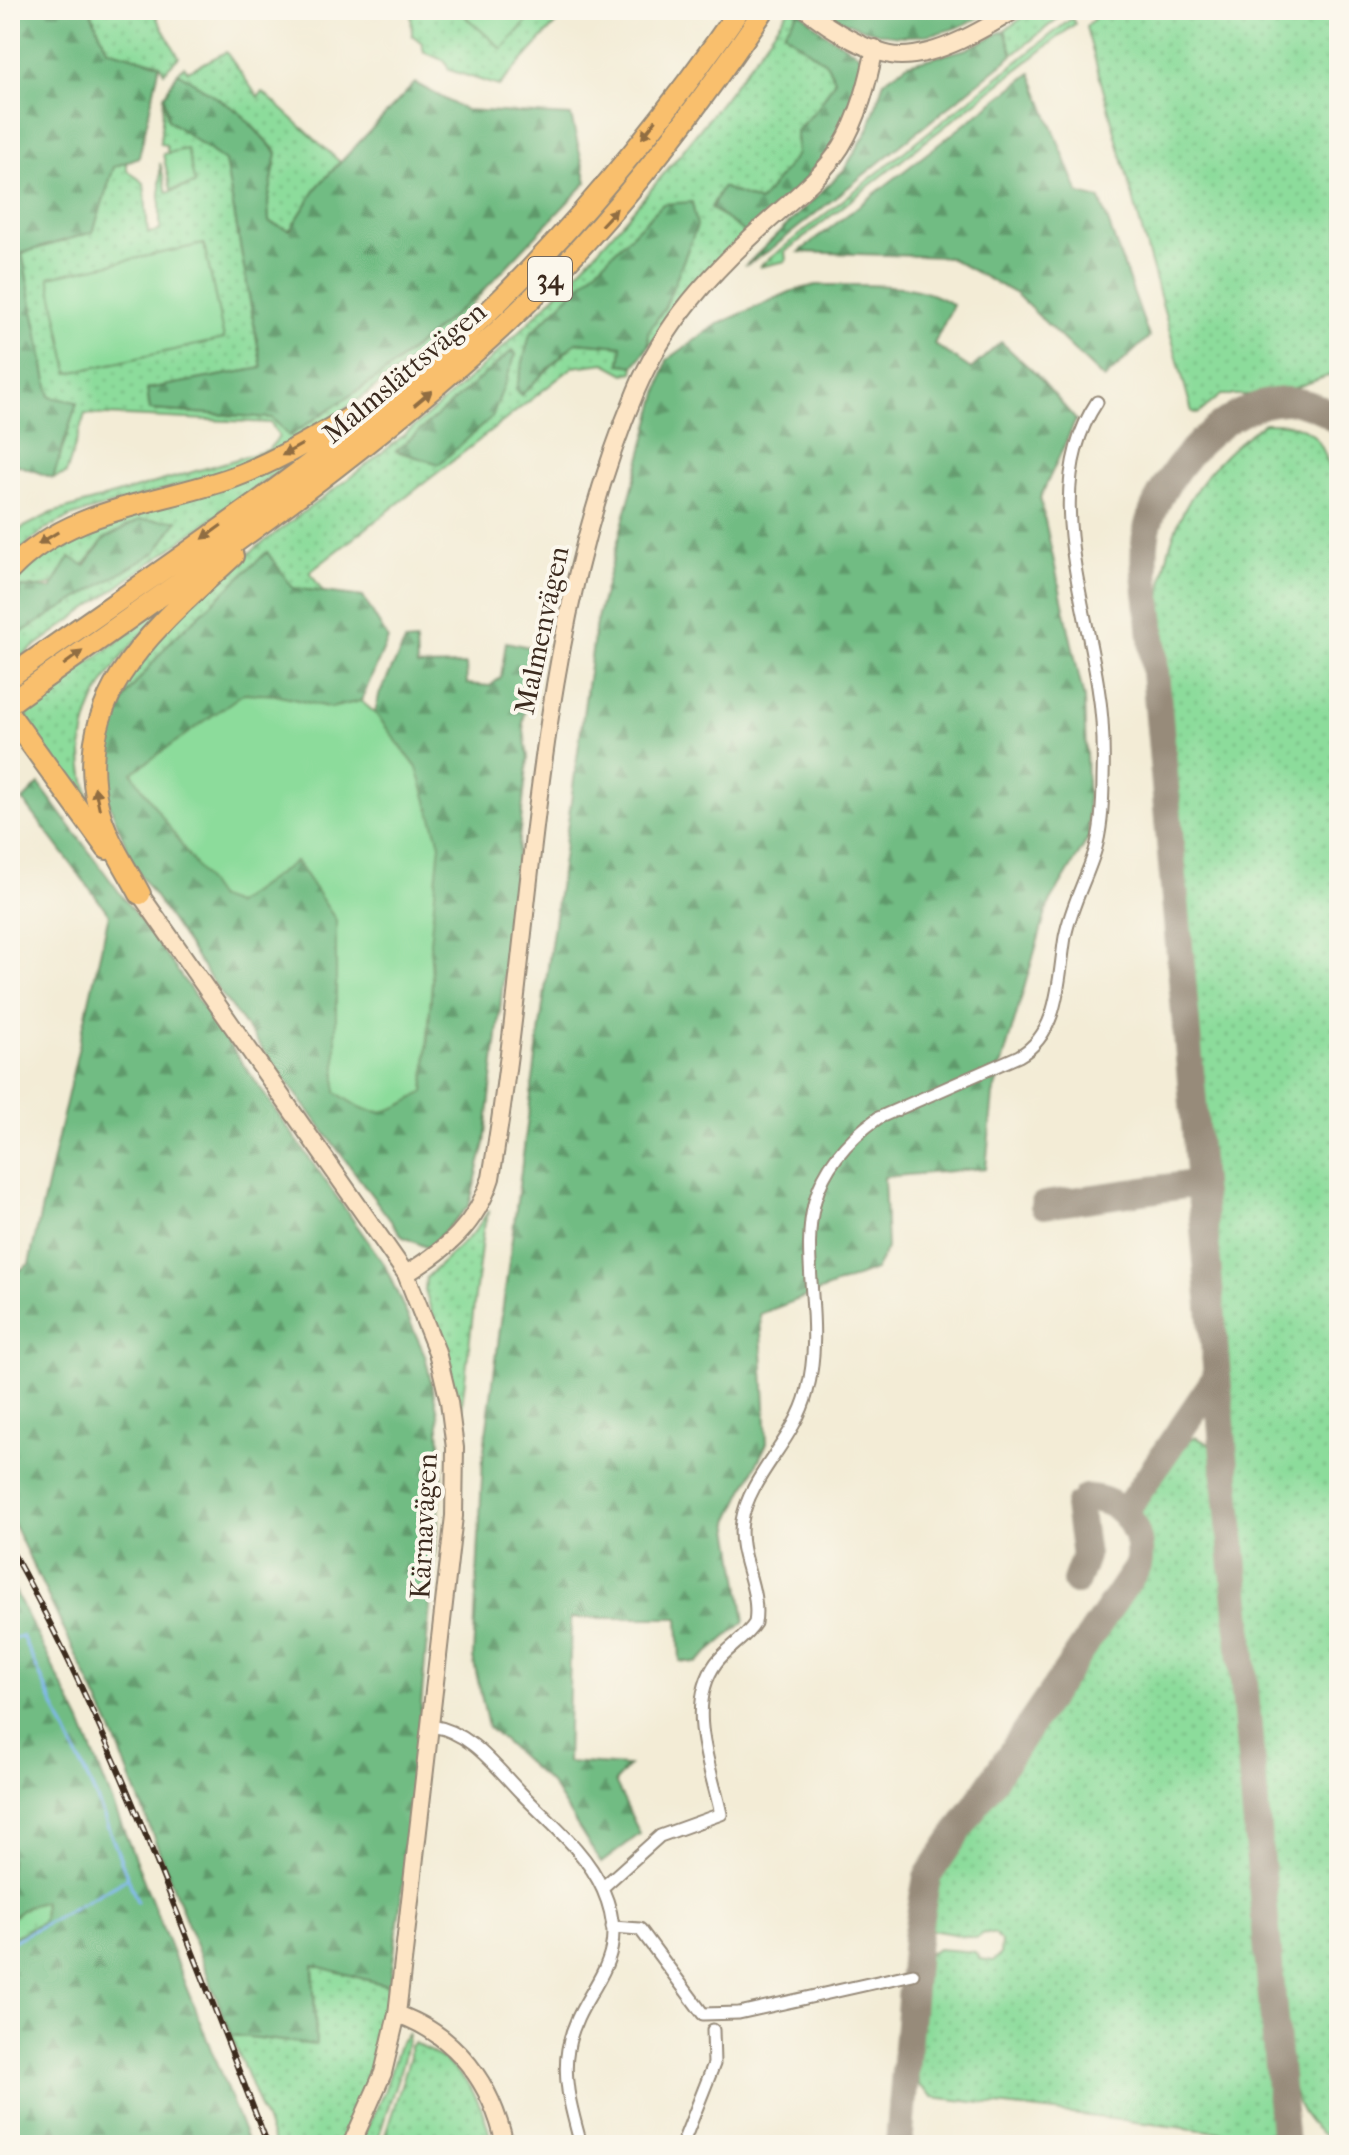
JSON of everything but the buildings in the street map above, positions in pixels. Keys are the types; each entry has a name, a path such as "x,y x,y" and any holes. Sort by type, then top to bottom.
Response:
{"highway":[{"name":"34","path":"699,69 732,10"},
{"name":"Malmslättsvägen","path":"10,677 310,461 408,384 486,314 557,242 699,69 739,10"},
{"name":"Malmslättsvägen","path":"10,703 298,496 436,387 512,317 620,205 712,87 764,10"},
{"name":"34","path":"712,87 762,34 779,10"},
{"path":"10,570 51,535 90,519 236,476 276,459 408,384"},
{"path":"140,894 107,830 94,786 93,742 107,696 139,650 166,621 298,496"},
{"path":"10,715 140,894"}],"street":[{"path":"807,10 828,26 899,56 941,46 985,29 1015,10"},
{"name":"Malmenvägen","path":"406,1274 443,1251 473,1220 491,1178 552,692 571,598 621,426 654,353 699,288 811,181 841,147 860,107 875,48"},
{"path":"602,1888 660,1836 721,1814 705,1743 702,1697 718,1660 755,1623 755,1591 742,1548 741,1524 748,1500 791,1434 807,1392 812,1346 810,1225 832,1163 859,1132 878,1118 1029,1050 1038,1044 1049,1024 1068,921 1096,849 1101,816 1102,714 1077,571 1071,497 1077,439 1097,402"},
{"name":"Kärnavägen","path":"140,894 406,1274 437,1352 455,1448 454,1516 397,2014 383,2073 351,2145"},
{"path":"431,1726 447,1728 467,1740 560,1830 602,1888 612,1927 606,1969 582,2012 568,2048 567,2083 581,2145"},
{"path":"612,1927 640,1929 703,2014 739,2013 913,1974"},
{"path":"397,2014 437,2034 477,2073 492,2100 505,2145"},
{"path":"682,2145 714,2064 713,2030"}],"green space":[{"path":"10,10 90,10 107,49 160,64 139,157 114,167 93,232 22,253 50,397 77,402 53,478 10,462"},
{"path":"90,10 168,10 156,17 179,57 164,72 160,64 107,49"},
{"path":"411,10 568,10 499,86 449,70 445,61 424,52 422,43 412,35"},
{"path":"458,10 537,10 502,49"},
{"path":"789,10 800,11 784,32 827,64 835,80 818,108 796,131 797,154 760,203 722,188 711,208 747,234 649,346 648,332 665,307 691,202 521,395 576,342 623,346 620,363 634,366 633,372 625,374 605,363 573,367 310,572 324,594 293,588 267,552 168,644 128,693 99,753 113,707 139,663 172,623 212,584 255,549 423,419 535,316 613,234 686,147"},
{"path":"823,10 903,10 905,14 919,10 993,10 950,30 908,36 866,30"},
{"path":"1034,10 1068,10 1013,55 1005,30"},
{"path":"1102,10 1339,10 1339,372 1275,395 1221,395 1198,414 1192,412 1086,27"},
{"path":"800,11 823,32 859,54 862,65 860,84 853,108 831,149 800,185 747,234 711,208 722,187 760,202 797,154 796,131 818,108 835,80 827,64 784,32"},
{"path":"1072,18 1075,24 785,252 786,261 759,267"},
{"path":"1005,30 1013,55 770,250 745,266 844,170 868,130 884,81 908,64 967,49"},
{"path":"226,52 258,97 263,92 340,162 318,186 290,230 269,223 268,202 277,152 240,113 178,72 184,66 188,71"},
{"path":"178,72 240,113 277,153 268,202 269,222 290,230 318,186 415,83 465,110 571,116 587,182 486,288 384,373 289,436 272,418 150,410 147,389 262,368 225,161 168,120 164,96"},
{"path":"1031,73 1079,194 1100,199 1149,337 1104,379 1016,294 948,257 799,252"},
{"path":"164,96 168,120 225,161 262,368 147,389 150,410 272,418 289,436 385,373 486,288 466,311 408,362 340,413 306,434 246,464 70,517 45,529 10,559 10,542 18,530 52,513 268,450 279,437 271,423 85,414 66,474 53,478 77,403 50,397 22,253 93,232 114,166 127,162 127,170 144,183 148,233 160,231 160,163 167,193 194,184 187,149 168,153 166,145 160,144"},
{"path":"187,149 195,184 171,190 163,154"},
{"path":"692,202 697,226 665,307 648,332 649,346 634,366 620,364 622,346 576,342 521,395 516,390 530,334 663,204"},
{"path":"204,244 224,339 69,373 49,277"},
{"path":"816,285 887,286 922,291 938,297 953,305 934,344 971,369 1001,342 1036,374 1076,420 1040,498 1084,699 1089,837 1048,906 993,1095 986,1168 884,1177 887,1248 875,1270 760,1314 767,1443 729,1521 745,1621 696,1663 680,1661 678,1618 571,1618 567,1762 629,1766 615,1782 640,1834 601,1863 551,1784 488,1727 473,1658 483,1457 550,952 596,622 667,360 718,324 792,291"},
{"path":"513,350 516,354 492,417 439,464 396,451"},
{"path":"1264,423 1299,427 1310,433 1324,452 1339,499 1339,2144 1310,2123 1298,2105 1289,2071 1159,624 1166,562 1184,509 1217,464"},
{"path":"294,460 10,664 10,585 32,558 61,537","holes":["104,539 55,611 15,635 20,587 49,585 70,577"]},
{"path":"139,520 178,520 156,552 15,636 20,587 51,589 70,557 85,566 104,539"},
{"path":"267,552 293,588 363,597 388,639 361,701 331,708 275,695 235,904 296,860 336,920 336,1092 424,1092 432,980 417,768 375,713 379,695 405,642 416,641 417,666 466,665 467,684 490,686 501,677 506,642 534,648 523,724 528,758 485,1143 469,1206 428,1248 403,1237 219,991 134,866 107,798 99,753 128,693 168,644"},
{"path":"174,600 115,666 93,705 86,726 82,757 95,821 20,713"},
{"path":"244,693 275,695 331,708 361,701 375,713 417,768 440,844 430,942 432,980 424,1092 389,1110 370,1111 336,1092 336,920 296,861 235,904 218,898 132,773"},
{"path":"39,784 171,962 384,1264 425,1355 438,1413 442,1473 410,1827 390,1986 313,1965 316,2045 231,2035 111,1728 10,1517 10,1277 29,1264 109,914 23,800"},
{"path":"489,1210 483,1230 460,1421 446,1357 425,1291 426,1278 474,1232"},
{"path":"1195,1437 1211,1445 1275,2139 933,2097 919,2085 914,2067 927,1955 938,1949 975,1952 980,1959 993,1961 1000,1955 1001,1942 995,1934 983,1933 976,1938 931,1930 928,1926 932,1890 938,1874 1140,1582 1147,1549 1140,1507 1183,1443"},
{"path":"10,1581 81,1723 249,2145 10,2145 10,1939 43,1921 43,1902 28,1906 10,1919"},
{"path":"44,1902 43,1921 10,1939 10,1919 28,1906"},
{"path":"313,1965 390,1986 378,2057 340,2145 275,2145 231,2035 316,2044"},
{"path":"408,2034 404,2058 376,2145 359,2145 384,2092 400,2042"},
{"path":"414,2043 445,2061 467,2083 482,2110 492,2145 382,2145 410,2057 410,2046"}],"waterway":[{"path":"10,1640 22,1636 96,1797 137,1901"},
{"path":"10,1943 128,1878"}],"taxiway":[{"path":"1124,1513 1217,1376 1145,574 1146,534 1161,495 1178,468 1200,443 1225,422 1253,407 1282,401 1311,405 1339,422"},
{"path":"1044,1205 1200,1183"},
{"path":"1217,1376 1285,2145"},
{"path":"899,2145 916,1939 927,1877 1138,1566 1138,1541 1128,1519 1111,1504 1086,1498"},
{"path":"1076,1581 1085,1556 1078,1506"}],"railway":[{"path":"10,1548 84,1693 117,1767 268,2145"}]}
